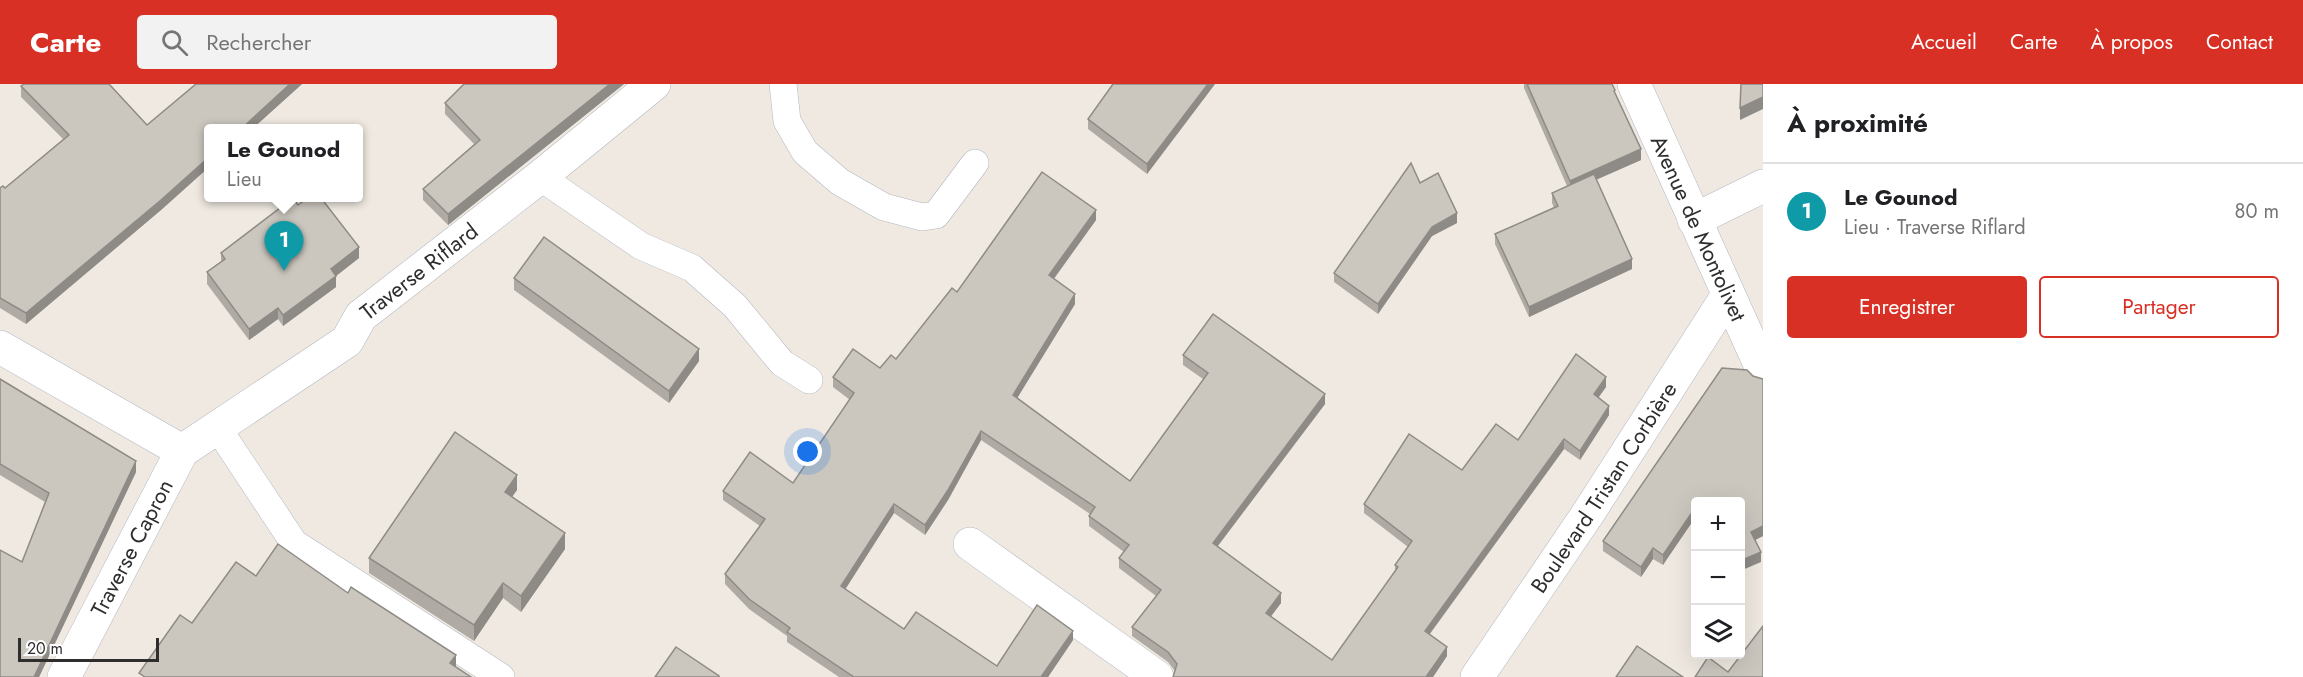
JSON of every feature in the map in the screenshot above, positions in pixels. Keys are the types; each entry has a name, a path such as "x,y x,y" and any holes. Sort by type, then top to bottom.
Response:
{"street":[{"name":"Traverse Riflard","path":"182,451 347,341 361,315 540,177 654,84"},
{"name":"Avenue de Montolivet","path":"1634,84 1763,371"},
{"path":"1694,219 1763,186"},
{"name":"Boulevard Tristan Corbière","path":"1477,677 1589,512 1728,295"},
{"path":"0,347 182,451"},
{"name":"Traverse Capron","path":"64,677 182,451"},
{"path":"970,544 1157,677"}],"lane":[{"path":"783,84 788,121 805,152 840,182 884,207 922,217 936,215 975,163"},
{"path":"540,177 641,246 692,268 735,306 782,363 809,380"},
{"path":"217,428 294,543 501,677"}],"building":[{"path":"24,84 109,84 147,125 196,84 290,84 246,124 204,124 204,161 26,313 0,298 0,188 3,186 5,188 69,135 21,86"},
{"path":"464,84 610,84 448,214 423,189 480,140 445,103"},
{"path":"1113,84 1208,84 1147,164 1088,119"},
{"path":"1527,84 1612,84 1641,149 1570,181"},
{"path":"1741,84 1763,84 1763,97 1740,108"},
{"path":"1411,163 1420,183 1438,173 1457,213 1432,227 1378,304 1334,273"},
{"path":"1042,172 1096,210 1049,275 1075,294 1013,395 1130,481 1208,373 1183,355 1213,314 1325,394 1213,543 1281,593 1266,613 1332,660 1398,567 1395,565 1412,541 1364,504 1409,434 1462,470 1496,424 1518,440 1576,354 1606,377 1594,394 1609,406 1580,451 1564,439 1425,631 1447,647 1426,677 1173,677 1177,664 1168,652 1132,627 1161,590 1119,558 1129,545 1089,516 1095,507 981,431 948,490 925,525 894,504 841,586 904,629 916,612 997,666 1037,605 1073,631 1041,677 854,677 787,632 790,628 749,599 725,574 765,519 723,491 750,452 793,483 854,393 833,377 853,349 880,368 891,355 896,359 952,288 957,292"},
{"path":"1594,174 1632,259 1529,307 1495,234 1558,206 1552,193"},
{"path":"288,202 296,202 298,205 302,202 324,202 359,247 331,269 336,276 283,315 278,308 249,329 207,272 225,259 221,253"},
{"path":"544,237 699,349 669,391 514,278"},
{"path":"1722,368 1747,370 1753,376 1763,379 1763,526 1751,532 1761,552 1745,559 1745,497 1691,497 1691,514 1663,555 1653,548 1641,567 1603,541"},
{"path":"0,379 136,461 34,677 0,677 0,550 22,562 49,493 0,464"},
{"path":"455,432 517,475 505,492 565,533 521,596 503,583 474,625 369,558"},
{"path":"278,544 348,593 351,587 456,655 450,663 471,677 145,677 139,673 180,615 192,623 236,562 256,576"},
{"path":"1763,626 1763,677 1695,677 1707,659 1711,659 1728,672 1738,659 1745,659 1745,650"},
{"path":"1637,646 1683,677 1616,677"},
{"path":"676,647 719,676 719,677 655,677"}],"place":[{"name":"Le Gounod","path":"284,271"}]}
